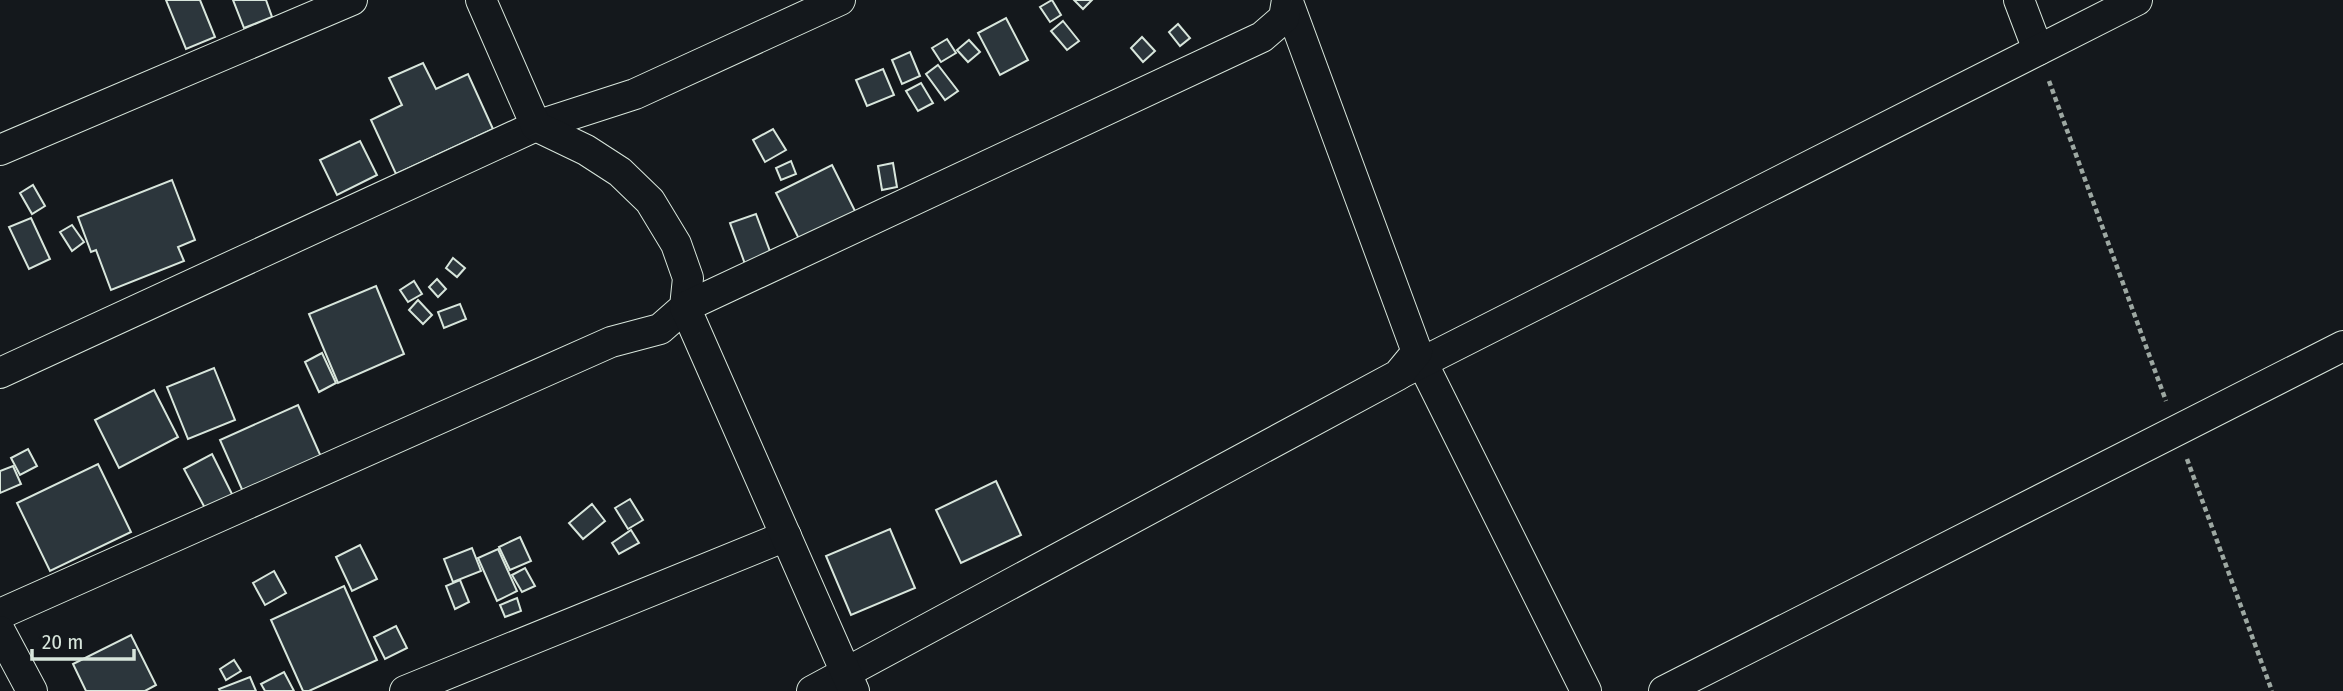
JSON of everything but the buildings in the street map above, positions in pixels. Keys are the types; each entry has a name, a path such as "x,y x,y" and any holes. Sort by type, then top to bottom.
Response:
{"street":[{"path":"0,150 352,0"},
{"path":"481,0 536,126 586,150 620,172 650,201 676,244 688,278 685,307 850,682"},
{"path":"0,373 536,126 635,94 840,0"},
{"path":"2019,0 2038,50"},
{"path":"812,691 850,682 1412,363 2137,0"},
{"path":"0,614 611,342 660,329 685,307 1262,37 1284,18 1288,1"},
{"path":"1288,1 1412,363 1586,691"},
{"path":"1664,691 2343,346"},
{"path":"405,691 786,537"},
{"path":"0,631 32,691"}],"path":[{"path":"2038,50 2272,691"}]}
